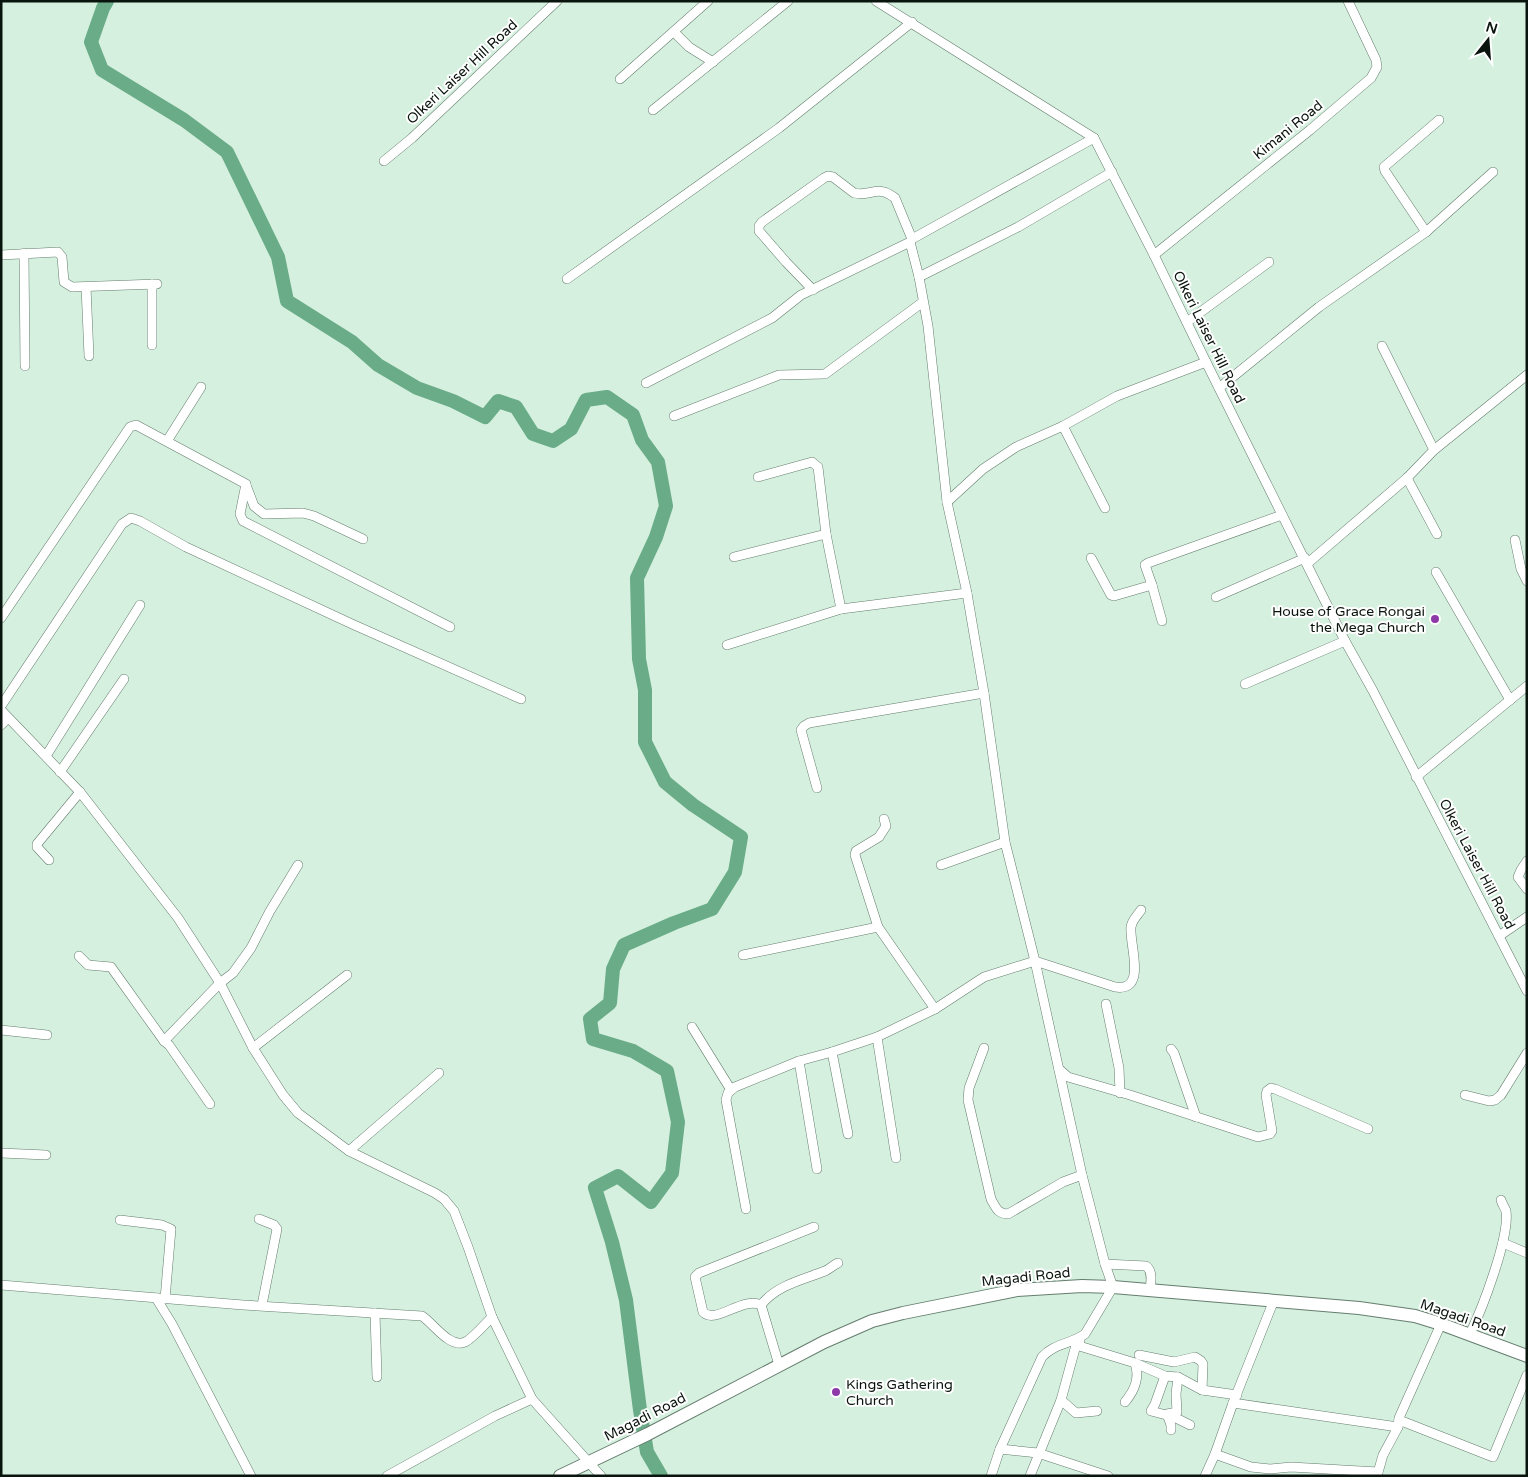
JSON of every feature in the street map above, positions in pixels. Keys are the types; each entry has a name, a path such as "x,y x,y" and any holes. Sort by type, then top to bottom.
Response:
{"highway":[{"name":"Magadi Road","path":"560,1476 648,1434 824,1342 864,1325 902,1313 1017,1290 1082,1286 1113,1287 1359,1308 1415,1316 1470,1334 1527,1356"}],"street":[{"name":"Olkeri Laiser Hill Road","path":"384,161 412,138 557,1"},
{"path":"620,79 708,1"},
{"path":"653,110 788,1"},
{"name":"Olkeri Laiser Hill Road","path":"876,1 1094,138 1345,641 1527,991"},
{"name":"Kimani Road","path":"1154,255 1310,130 1371,78 1377,67 1376,60 1348,1"},
{"path":"567,279 779,128 912,22"},
{"path":"674,32 689,47 713,62"},
{"path":"1426,232 1384,167 1439,120"},
{"path":"646,383 772,318 801,295 911,241 1094,138"},
{"path":"919,276 1018,227 1112,172"},
{"path":"1219,388 1319,307 1426,232 1493,172"},
{"path":"812,290 759,231 759,226 762,222 828,176 833,177 854,193 878,190 893,196 911,241 928,326 947,502 967,593 984,693 1005,842 1035,961 1082,1175 1104,1264 1113,1287 1085,1334 1076,1345 1061,1400 1030,1476"},
{"path":"1,255 58,252 62,257 64,282 72,287 154,284 152,345"},
{"path":"24,253 25,366"},
{"path":"1187,322 1268,262"},
{"path":"86,287 89,356"},
{"path":"674,416 779,375 825,374 923,302"},
{"path":"1382,346 1434,450"},
{"path":"947,502 983,469 1008,453 1063,426 1117,396 1206,362"},
{"path":"1216,597 1306,561 1407,478 1434,450 1527,375"},
{"path":"167,441 201,387"},
{"path":"1,618 130,427 136,424 246,484 254,506 264,514 303,513 314,516 363,539"},
{"path":"1063,426 1105,508"},
{"path":"758,477 812,462 818,467 826,534 842,609"},
{"path":"1407,478 1437,534"},
{"path":"246,484 240,514 243,521 450,627"},
{"path":"1162,621 1145,565 1282,515"},
{"path":"1,706 122,524 131,518 140,521 186,547 521,699"},
{"path":"734,557 826,534"},
{"path":"1515,540 1521,569 1527,581"},
{"path":"1091,558 1111,595 1114,596 1152,585"},
{"path":"1436,572 1510,700"},
{"path":"727,645 842,609 967,593"},
{"path":"46,756 140,606"},
{"path":"1245,684 1345,641"},
{"path":"60,772 124,679"},
{"path":"1416,777 1527,686"},
{"path":"817,788 801,730 809,723 984,693"},
{"path":"1,710 80,792 178,918 220,983 253,1048 283,1095 298,1113 349,1151 435,1193 444,1199 454,1211 492,1317 532,1399 601,1476"},
{"path":"1,725 8,718"},
{"path":"49,860 37,847 37,844 80,792"},
{"path":"884,819 886,826 879,837 855,852 878,927 934,1008"},
{"path":"941,865 1005,842"},
{"path":"1527,861 1518,877 1527,889"},
{"path":"164,1041 220,983 233,973 251,948 270,911 298,865"},
{"path":"746,1209 726,1100 735,1086 799,1061 877,1037 934,1008 984,977 1035,961 1115,987 1120,988 1130,984 1135,974 1130,940 1132,925 1141,910"},
{"path":"1499,936 1527,917"},
{"path":"743,955 878,927"},
{"path":"79,956 88,965 111,967 210,1104"},
{"path":"253,1048 347,975"},
{"path":"1106,1004 1119,1068 1120,1093"},
{"path":"692,1027 732,1090"},
{"path":"1,1030 47,1035"},
{"path":"877,1037 896,1158"},
{"path":"984,1048 969,1088 968,1100 991,1199 997,1210 1001,1214 1008,1214 1064,1182 1082,1175"},
{"path":"1171,1049 1196,1117"},
{"path":"832,1052 848,1134"},
{"path":"1464,1095 1489,1101 1495,1100 1501,1095 1527,1053"},
{"path":"799,1061 817,1170"},
{"path":"1058,1068 1068,1077 1258,1137 1270,1134 1272,1131 1266,1096 1271,1088 1368,1129"},
{"path":"349,1151 440,1073"},
{"path":"1,1154 46,1155"},
{"path":"1470,1334 1503,1243 1506,1210 1501,1200"},
{"path":"259,1219 274,1225 277,1229 262,1305"},
{"path":"120,1220 162,1225 170,1229 160,1298 251,1476"},
{"path":"779,1365 761,1305 755,1302 746,1303 712,1316 706,1315 703,1312 695,1275 814,1226"},
{"path":"1503,1243 1527,1253"},
{"path":"761,1305 768,1296 784,1286 827,1271 838,1263"},
{"path":"1104,1264 1146,1266 1151,1273 1150,1290"},
{"path":"1,1285 422,1316 445,1336 457,1343 465,1342 492,1317"},
{"path":"1205,1476 1216,1454 1235,1399 1274,1300"},
{"path":"375,1313 377,1377"},
{"path":"1216,1454 1251,1467 1270,1469 1291,1466 1377,1474 1383,1455 1442,1324"},
{"path":"991,1476 1000,1448 1042,1357 1054,1347 1080,1338 1085,1334"},
{"path":"1076,1345 1137,1359 1174,1362 1195,1357 1203,1364 1202,1390"},
{"path":"1137,1359 1202,1390 1235,1399 1398,1424 1493,1456 1527,1375"},
{"path":"1125,1402 1135,1387 1138,1373 1137,1359"},
{"path":"1167,1414 1177,1412 1173,1376 1174,1362"},
{"path":"1173,1376 1151,1411 1167,1414 1190,1425"},
{"path":"387,1476 495,1416 532,1399"},
{"path":"1061,1400 1076,1412 1097,1411"},
{"path":"1167,1414 1171,1430"},
{"path":"1000,1448 1038,1453 1108,1476"}],"waterway":[{"path":"107,1 91,42 102,70 184,120 227,152 278,257 287,301 352,342 378,365 417,388 453,401 485,417 498,401 516,407 533,434 553,441 571,429 586,400 607,397 633,415 642,440 658,462 666,506 656,537 637,578 639,659 645,690 645,742 665,782 693,805 741,837 735,872 712,909 624,945 613,969 610,1003 590,1019 593,1039 633,1051 667,1071 678,1122 672,1173 651,1202 618,1176 595,1188 612,1242 626,1300 647,1452 661,1476"}],"place":[{"name":"House of Grace Rongai the Mega Church","path":"1435,619"},
{"name":"Kings Gathering Church","path":"836,1392"}]}
